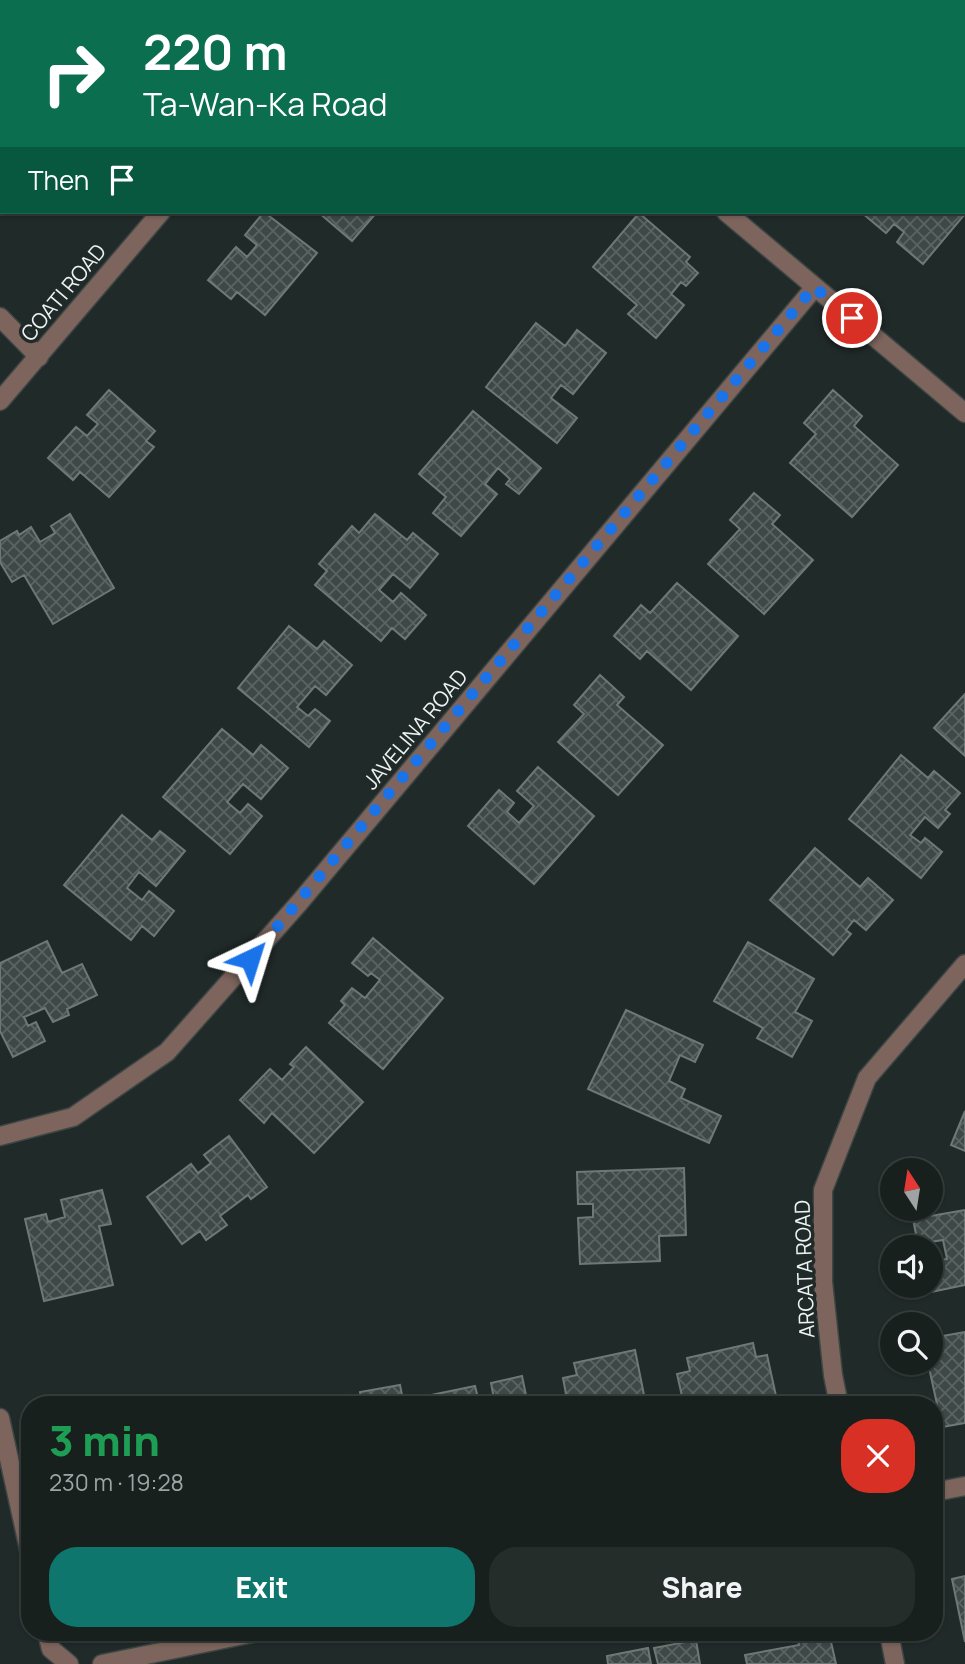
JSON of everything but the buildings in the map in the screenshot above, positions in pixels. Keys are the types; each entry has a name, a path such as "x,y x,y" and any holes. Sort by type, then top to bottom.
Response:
{"street":[{"name":"COATI ROAD","path":"0,401 158,214"},
{"path":"728,214 965,413"},
{"name":"JAVELINA ROAD","path":"0,1136 73,1117 167,1052 308,892 814,287"},
{"path":"0,317 39,357"},
{"name":"ARCATA ROAD","path":"837,1396 823,1282 823,1190 867,1078 965,964"},
{"path":"0,1419 21,1514"},
{"path":"943,1490 965,1486"},
{"path":"49,1641 51,1649 69,1664"},
{"path":"102,1664 214,1641"},
{"path":"891,1641 895,1664"}],"route":[{"path":"250,959 814,287 852,318"}]}
